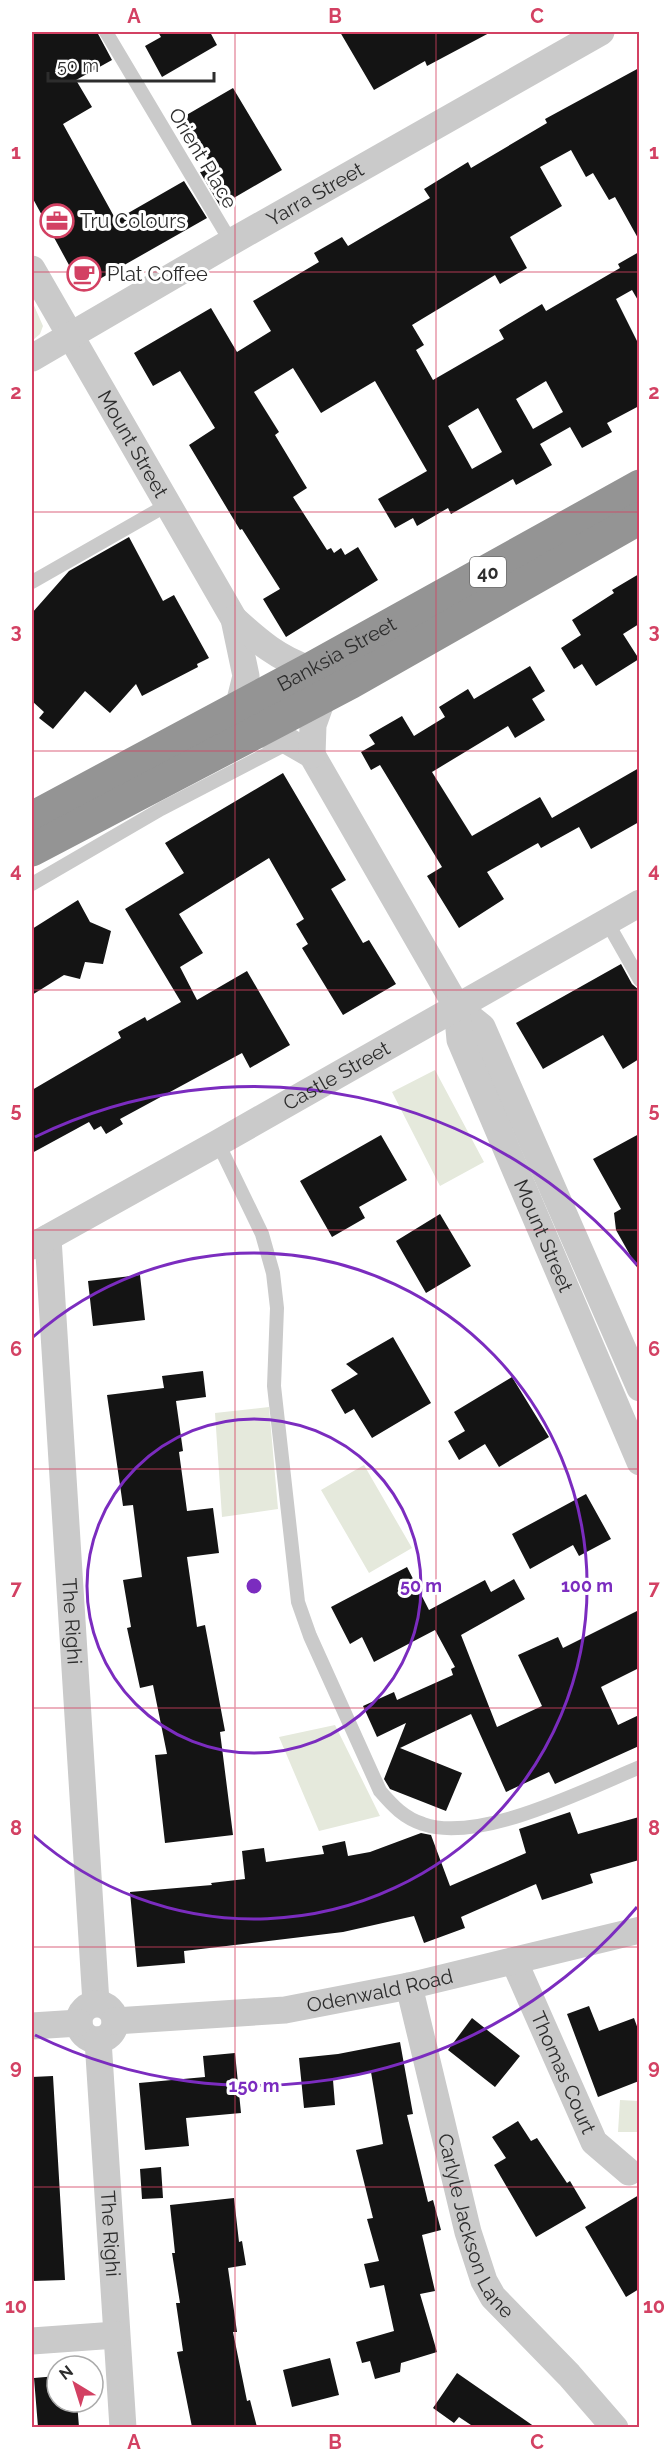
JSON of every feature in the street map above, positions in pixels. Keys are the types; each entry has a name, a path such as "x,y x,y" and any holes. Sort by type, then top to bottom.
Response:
{"highway":[{"name":"Banksia Street","path":"317,683 639,486"},
{"name":"Banksia Street","path":"32,850 247,720 639,518"},
{"name":"Banksia Street","path":"32,818 247,720"}],"street":[{"name":"Yarra Street","path":"32,358 601,32"},
{"name":"Mount Street","path":"32,269 234,619 246,676 244,690 247,720"},
{"name":"Mount Street","path":"234,619 274,653 293,663 317,683"},
{"path":"247,720 301,748 313,725 317,683"},
{"name":"Mount Street","path":"301,748 457,1007 482,1027 639,1388"},
{"name":"Castle Street","path":"40,1242 639,903"},
{"name":"Mount Street","path":"457,1007 460,1040 639,1462"},
{"name":"The Righi","path":"40,1242 97,2022 123,2427"},
{"name":"Odenwald Road","path":"32,2026 285,2010 409,1986 639,1930"},
{"name":"Thomas Court","path":"514,1961 594,2142 629,2172"},
{"name":"Carlyle Jackson Lane","path":"409,1986 468,2232 484,2281 493,2297 569,2375 615,2427"},
{"path":"32,2341 116,2335"}],"lane":[{"name":"Orient Place","path":"106,32 231,242"},
{"path":"32,582 167,505"},
{"path":"32,884 160,809 301,748"},
{"path":"607,922 639,980"},
{"path":"218,1143 262,1234 273,1273 277,1308 274,1386 297,1602 380,1791 397,1811 424,1825 453,1828 488,1824 536,1811 639,1767"}],"shaded area":[{"path":"32,301 43,326 40,334 33,340 32,340"},
{"path":"435,1070 484,1162 440,1186 392,1092"},
{"path":"269,1407 278,1509 222,1517 215,1413"},
{"path":"364,1465 412,1548 369,1573 321,1490"},
{"path":"335,1725 380,1816 319,1831 279,1737"},
{"path":"620,2100 639,2101 639,2132 618,2132"}],"building":[{"path":"32,32 97,32 112,60 76,80 92,107 63,124 116,220 184,181 207,218 82,289 32,197"},
{"path":"158,32 210,32 217,45 162,77 145,46 161,37"},
{"path":"340,32 491,32 427,66 425,61 374,90"},
{"path":"639,68 639,240 615,197 609,200 593,173 586,177 571,150 540,167 562,206 510,237 527,268 500,284 495,275 412,325 424,345 416,350 433,380 504,339 499,330 542,304 546,311 620,268 618,264 639,252 639,302 632,290 616,299 639,345 639,406 607,423 612,432 582,448 570,427 540,444 552,465 516,485 513,479 451,514 448,508 417,526 413,518 395,528 378,499 427,471 375,381 321,413 293,368 254,392 279,432 275,435 307,488 293,497 327,550 331,548 334,553 341,548 345,555 358,547 378,580 286,637 263,599 280,589 242,529 240,530 189,445 215,428 180,371 153,386 134,353 211,308 237,352 271,331 253,301 319,262 314,253 342,237 348,246 430,198 424,189 468,162 471,168 547,123 545,119","holes":["546,381 563,412 533,429 516,399","478,408 502,452 472,469 448,426"]},
{"path":"233,88 282,170 220,206 200,172 211,166 183,117"},
{"path":"129,537 163,601 174,595 209,658 197,664 198,667 142,696 136,684 110,713 85,691 53,729 39,718 44,712 32,701 32,613 69,571"},
{"path":"639,574 639,624 623,634 639,659 596,686 582,664 574,669 561,648 581,635 572,620 614,593 612,590"},
{"path":"530,666 545,691 532,699 545,720 515,738 508,726 432,772 472,836 540,797 552,818 639,768 639,822 591,849 579,827 541,848 538,843 487,872 504,899 459,928 427,876 442,867 380,765 371,770 361,752 375,744 369,735 402,716 414,736 445,717 439,707 468,689 474,699"},
{"path":"283,773 346,880 331,889 363,943 369,940 396,984 343,1015 302,948 308,944 296,924 304,919 269,858 179,914 203,953 180,967 197,1000 247,971 290,1045 250,1068 242,1053 120,1119 123,1124 106,1134 101,1126 94,1130 89,1122 32,1153 32,1090 121,1038 118,1032 145,1017 147,1021 181,1002 125,909 184,873 165,843"},
{"path":"78,900 90,922 111,931 103,964 85,962 80,979 64,975 32,995 32,929"},
{"path":"621,964 632,984 639,990 639,1059 623,1069 603,1035 543,1069 516,1023"},
{"path":"639,1134 639,1271 616,1230 614,1213 621,1209 593,1159"},
{"path":"381,1135 407,1180 359,1207 365,1218 332,1237 300,1181"},
{"path":"440,1214 471,1266 426,1293 396,1241"},
{"path":"140,1275 145,1320 93,1326 88,1281"},
{"path":"393,1337 431,1403 372,1438 354,1409 345,1414 331,1390 358,1374 346,1364"},
{"path":"203,1371 206,1397 176,1401 183,1451 179,1452 187,1511 213,1508 219,1553 187,1557 197,1627 205,1625 225,1731 220,1732 233,1835 165,1843 155,1755 167,1754 153,1685 140,1688 127,1628 131,1627 123,1580 142,1577 133,1505 123,1506 107,1395 164,1388 162,1376"},
{"path":"512,1377 549,1437 499,1467 485,1444 459,1460 448,1441 465,1431 454,1412"},
{"path":"586,1494 611,1539 579,1556 573,1545 530,1569 512,1534"},
{"path":"407,1567 429,1610 485,1580 491,1592 514,1579 525,1599 461,1635 497,1727 542,1706 518,1655 558,1637 563,1648 639,1610 639,1668 601,1687 618,1725 639,1715 639,1746 555,1784 549,1772 506,1792 471,1714 400,1748 462,1773 446,1811 390,1789 384,1779 406,1723 377,1737 363,1706 394,1692 397,1700 453,1675 451,1669 455,1667 435,1630 374,1662 362,1637 350,1644 331,1607"},
{"path":"570,1812 578,1834 639,1817 639,1860 590,1874 593,1883 542,1900 536,1884 461,1917 465,1928 424,1943 414,1916 343,1932 184,1951 185,1963 137,1967 130,1892 212,1885 211,1883 245,1879 242,1851 264,1848 266,1862 324,1854 322,1846 345,1841 348,1856 370,1852 421,1833 431,1835 450,1886 526,1853 519,1829"},
{"path":"589,2006 599,2031 634,2018 639,2032 639,2081 598,2097 567,2014"},
{"path":"472,2018 520,2056 495,2087 448,2050"},
{"path":"400,2042 413,2114 407,2115 428,2202 433,2200 441,2230 422,2235 435,2291 420,2294 437,2352 401,2363 400,2372 375,2379 370,2361 362,2363 356,2342 394,2331 384,2285 370,2288 364,2264 379,2261 367,2219 373,2218 356,2150 383,2144 371,2072 333,2080 335,2105 304,2108 299,2058 338,2054"},
{"path":"235,2053 241,2113 186,2118 189,2146 145,2150 139,2083 205,2077 203,2056"},
{"path":"53,2076 65,2280 32,2281 32,2077"},
{"path":"518,2121 531,2141 537,2138 567,2183 570,2181 586,2208 536,2237 494,2165 506,2158 492,2137"},
{"path":"161,2167 163,2198 142,2199 140,2169"},
{"path":"639,2195 639,2289 626,2297 585,2227"},
{"path":"234,2198 239,2242 242,2241 246,2265 228,2268 237,2332 233,2332 247,2401 250,2400 257,2427 192,2427 177,2352 183,2351 176,2303 180,2303 172,2253 175,2253 170,2205"},
{"path":"330,2358 339,2395 292,2407 283,2370"},
{"path":"457,2373 535,2427 474,2427 459,2417 454,2423 433,2408"},
{"path":"45,2377 45,2414 78,2414 79,2427 38,2427 34,2378"}],"place":[{"name":"Tru Colours","path":"57,221"},
{"name":"Plat Coffee","path":"84,274"}]}
